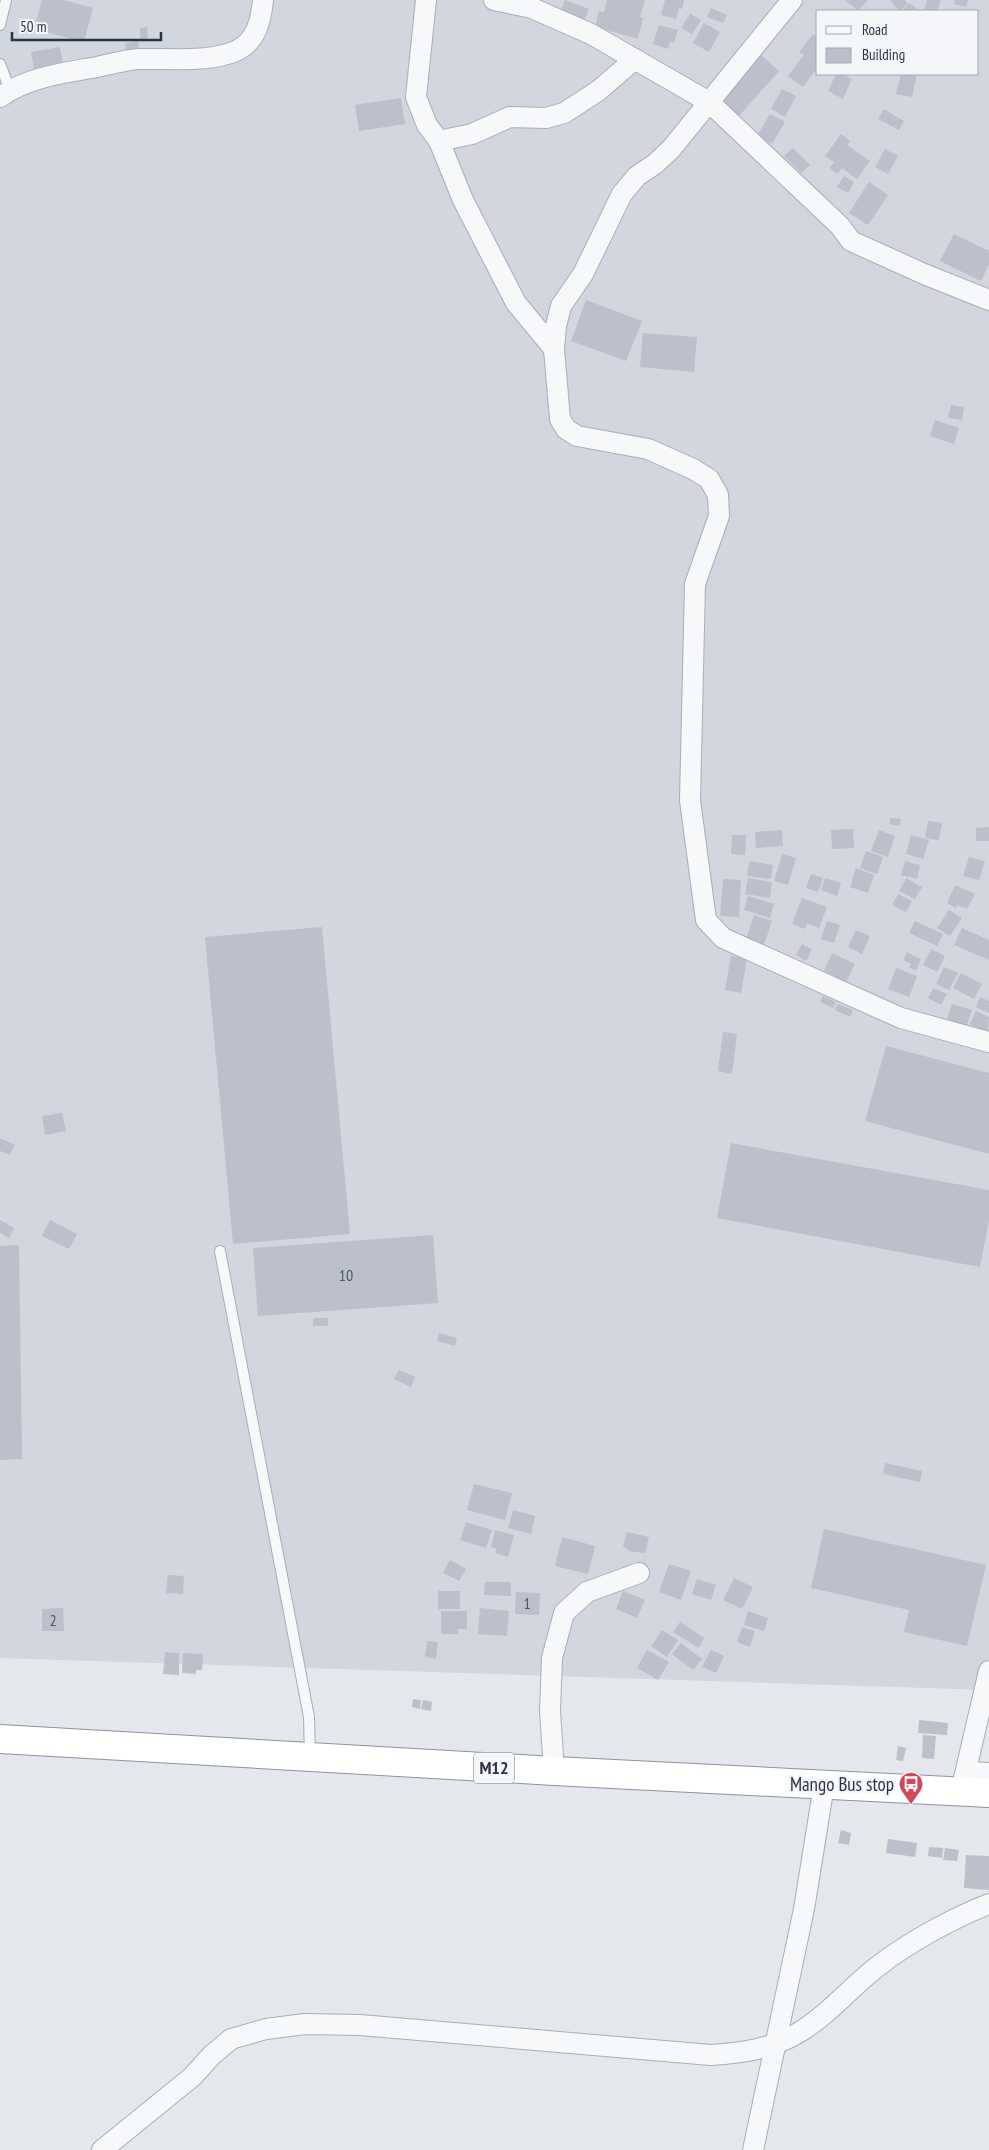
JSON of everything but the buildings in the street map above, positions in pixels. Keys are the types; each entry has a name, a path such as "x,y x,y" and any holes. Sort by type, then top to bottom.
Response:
{"highway":[{"name":"M12","path":"0,1739 310,1758 824,1784 963,1782 989,1793"}],"street":[{"path":"5,93 43,78 136,59 187,59 223,54 236,50 247,44 256,33 262,17 263,0"},
{"path":"426,0 416,97 427,125 439,141 463,200 516,304 554,349"},
{"path":"494,0 532,8 590,34 709,102 840,226 851,241 987,300"},
{"path":"792,0 671,149 655,164 637,176 622,194 583,274 561,306 556,326 554,349 560,396 560,419 566,429 577,436 623,443 657,453 693,469 709,479 718,495 719,516 695,584 690,800 706,920 723,938 901,1018 989,1042"},
{"path":"439,141 472,134 510,118 546,118 564,113 598,91 636,59"},
{"path":"554,1771 550,1711 552,1658 564,1613 587,1592 639,1573"},
{"path":"963,1782 989,1671"},
{"path":"963,1782 989,1773"},
{"path":"753,2150 804,1909 824,1784"},
{"path":"102,2150 192,2077 232,2038 266,2029 305,2024 360,2025 711,2055 750,2052 799,2033 878,1966 962,1915 989,1904"}],"lane":[{"path":"0,25 6,0"},
{"path":"0,64 5,93"},
{"path":"220,1252 309,1717 310,1758"}],"shaded area":[{"path":"0,0 989,0 989,1690 0,1658"}],"place":[{"name":"Mango Bus stop","path":"911,1805"}]}
